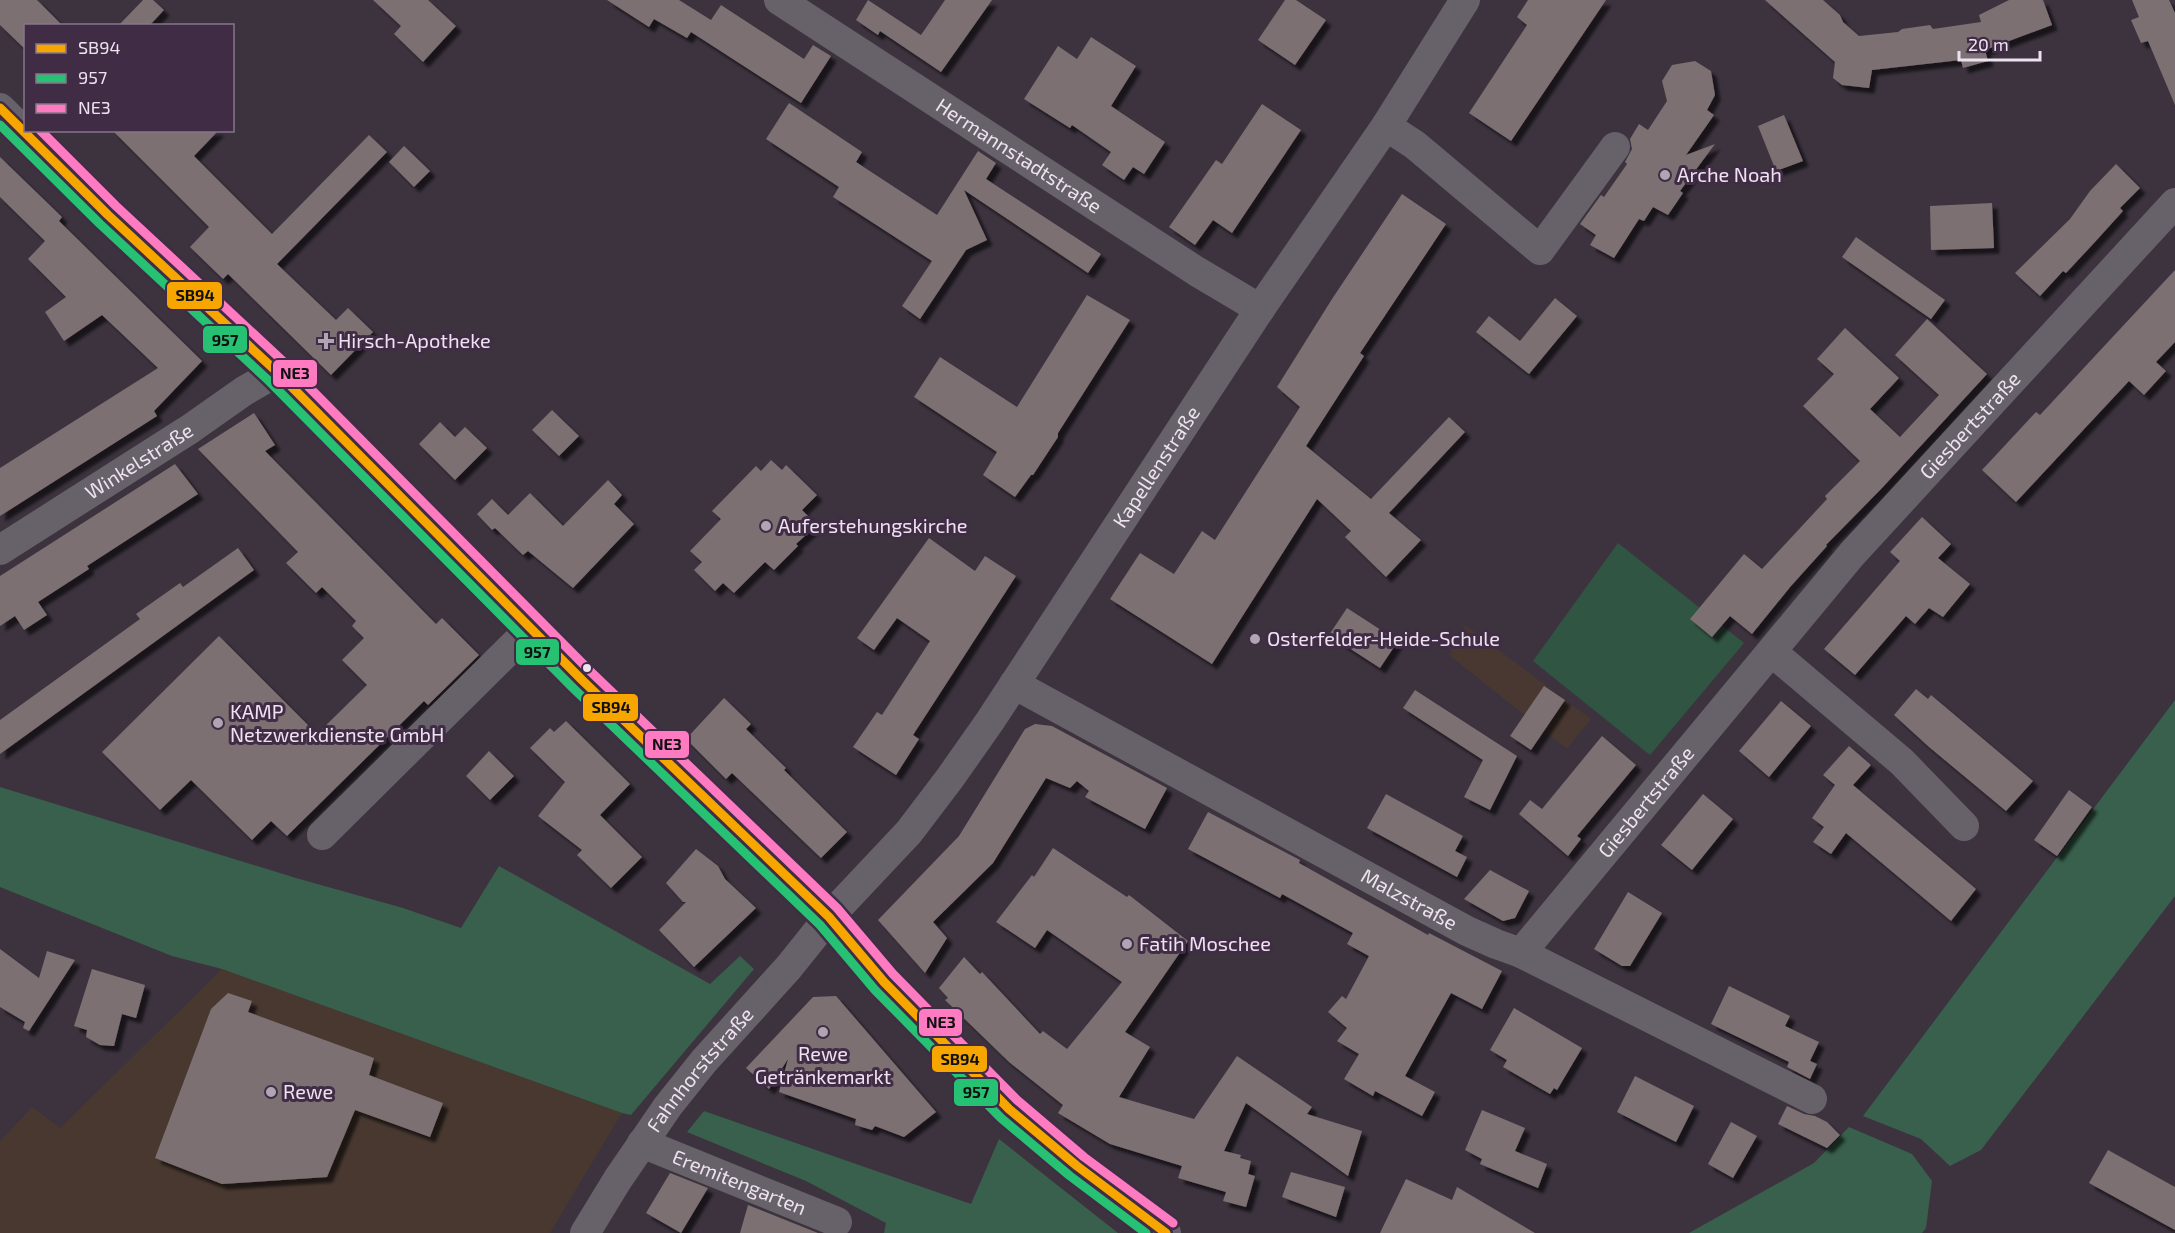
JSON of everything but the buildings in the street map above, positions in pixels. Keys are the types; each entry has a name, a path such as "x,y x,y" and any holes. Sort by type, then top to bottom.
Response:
{"street":[{"name":"Hermannstadtstraße","path":"779,0 1205,277 1260,309"},
{"name":"Kapellenstraße","path":"829,918 909,832 1014,684 1260,309 1386,126 1465,0"},
{"path":"0,108 24,132"},
{"path":"1386,126 1414,145 1540,250 1615,147"},
{"path":"24,132 108,215 277,372 582,680 829,918 946,1047 1010,1108 1077,1166 1166,1233"},
{"name":"Giesbertstraße","path":"1521,953 1852,554 2175,203"},
{"name":"Winkelstraße","path":"0,550 190,429 244,391 277,372"},
{"path":"322,835 531,628"},
{"path":"1772,652 1902,762 1964,826"},
{"name":"Malzstraße","path":"1014,684 1467,931 1521,953 1812,1099"},
{"name":"Fahnhorststraße","path":"585,1233 668,1106 704,1061 789,967 829,918"},
{"name":"Eremitengarten","path":"642,1143 837,1222"}],"shaded area":[{"path":"1465,625 1591,719 1567,749 1449,655"},
{"path":"222,969 622,1113 550,1233 0,1233 0,1141 32,1107 60,1128"}],"green space":[{"path":"1618,543 1744,643 1650,755 1533,661"},
{"path":"2175,700 2175,896 1981,1150 1950,1166 1921,1139 1863,1116"},
{"path":"0,787 296,878 403,908 461,928 499,866 710,984 740,956 754,969 631,1115 622,1113 222,969 172,956 0,887"},
{"path":"704,1111 971,1204 999,1139 1118,1233 884,1233 886,1223 806,1181 687,1132"},
{"path":"1849,1127 1912,1154 1932,1181 1926,1228 1922,1233 1689,1233 1814,1163"}],"transit line":[{"name":"SB94","path":"0,108 24,132"},
{"name":"957","path":"0,125 100,224 269,381 573,688 820,925 875,990 1001,1118 1070,1176 1146,1233"},
{"name":"SB94","path":"24,132 108,215 277,372 582,680 829,917 884,982 1009,1109 1077,1166 1166,1233"},
{"name":"NE3","path":"42,132 116,206 286,364 590,671 837,908 893,974 1017,1100 1084,1157 1173,1223"}],"place":[{"name":"Arche Noah","path":"1665,175"},
{"name":"Hirsch-Apotheke","path":"326,341"},
{"name":"Auferstehungskirche","path":"766,526"},
{"name":"Osterfelder-Heide-Schule","path":"1255,639"},
{"name":"KAMP Netzwerkdienste GmbH","path":"218,723"},
{"name":"Fatih Moschee","path":"1127,944"},
{"name":"Rewe Getränkemarkt","path":"823,1032"},
{"name":"Rewe","path":"271,1092"}]}
